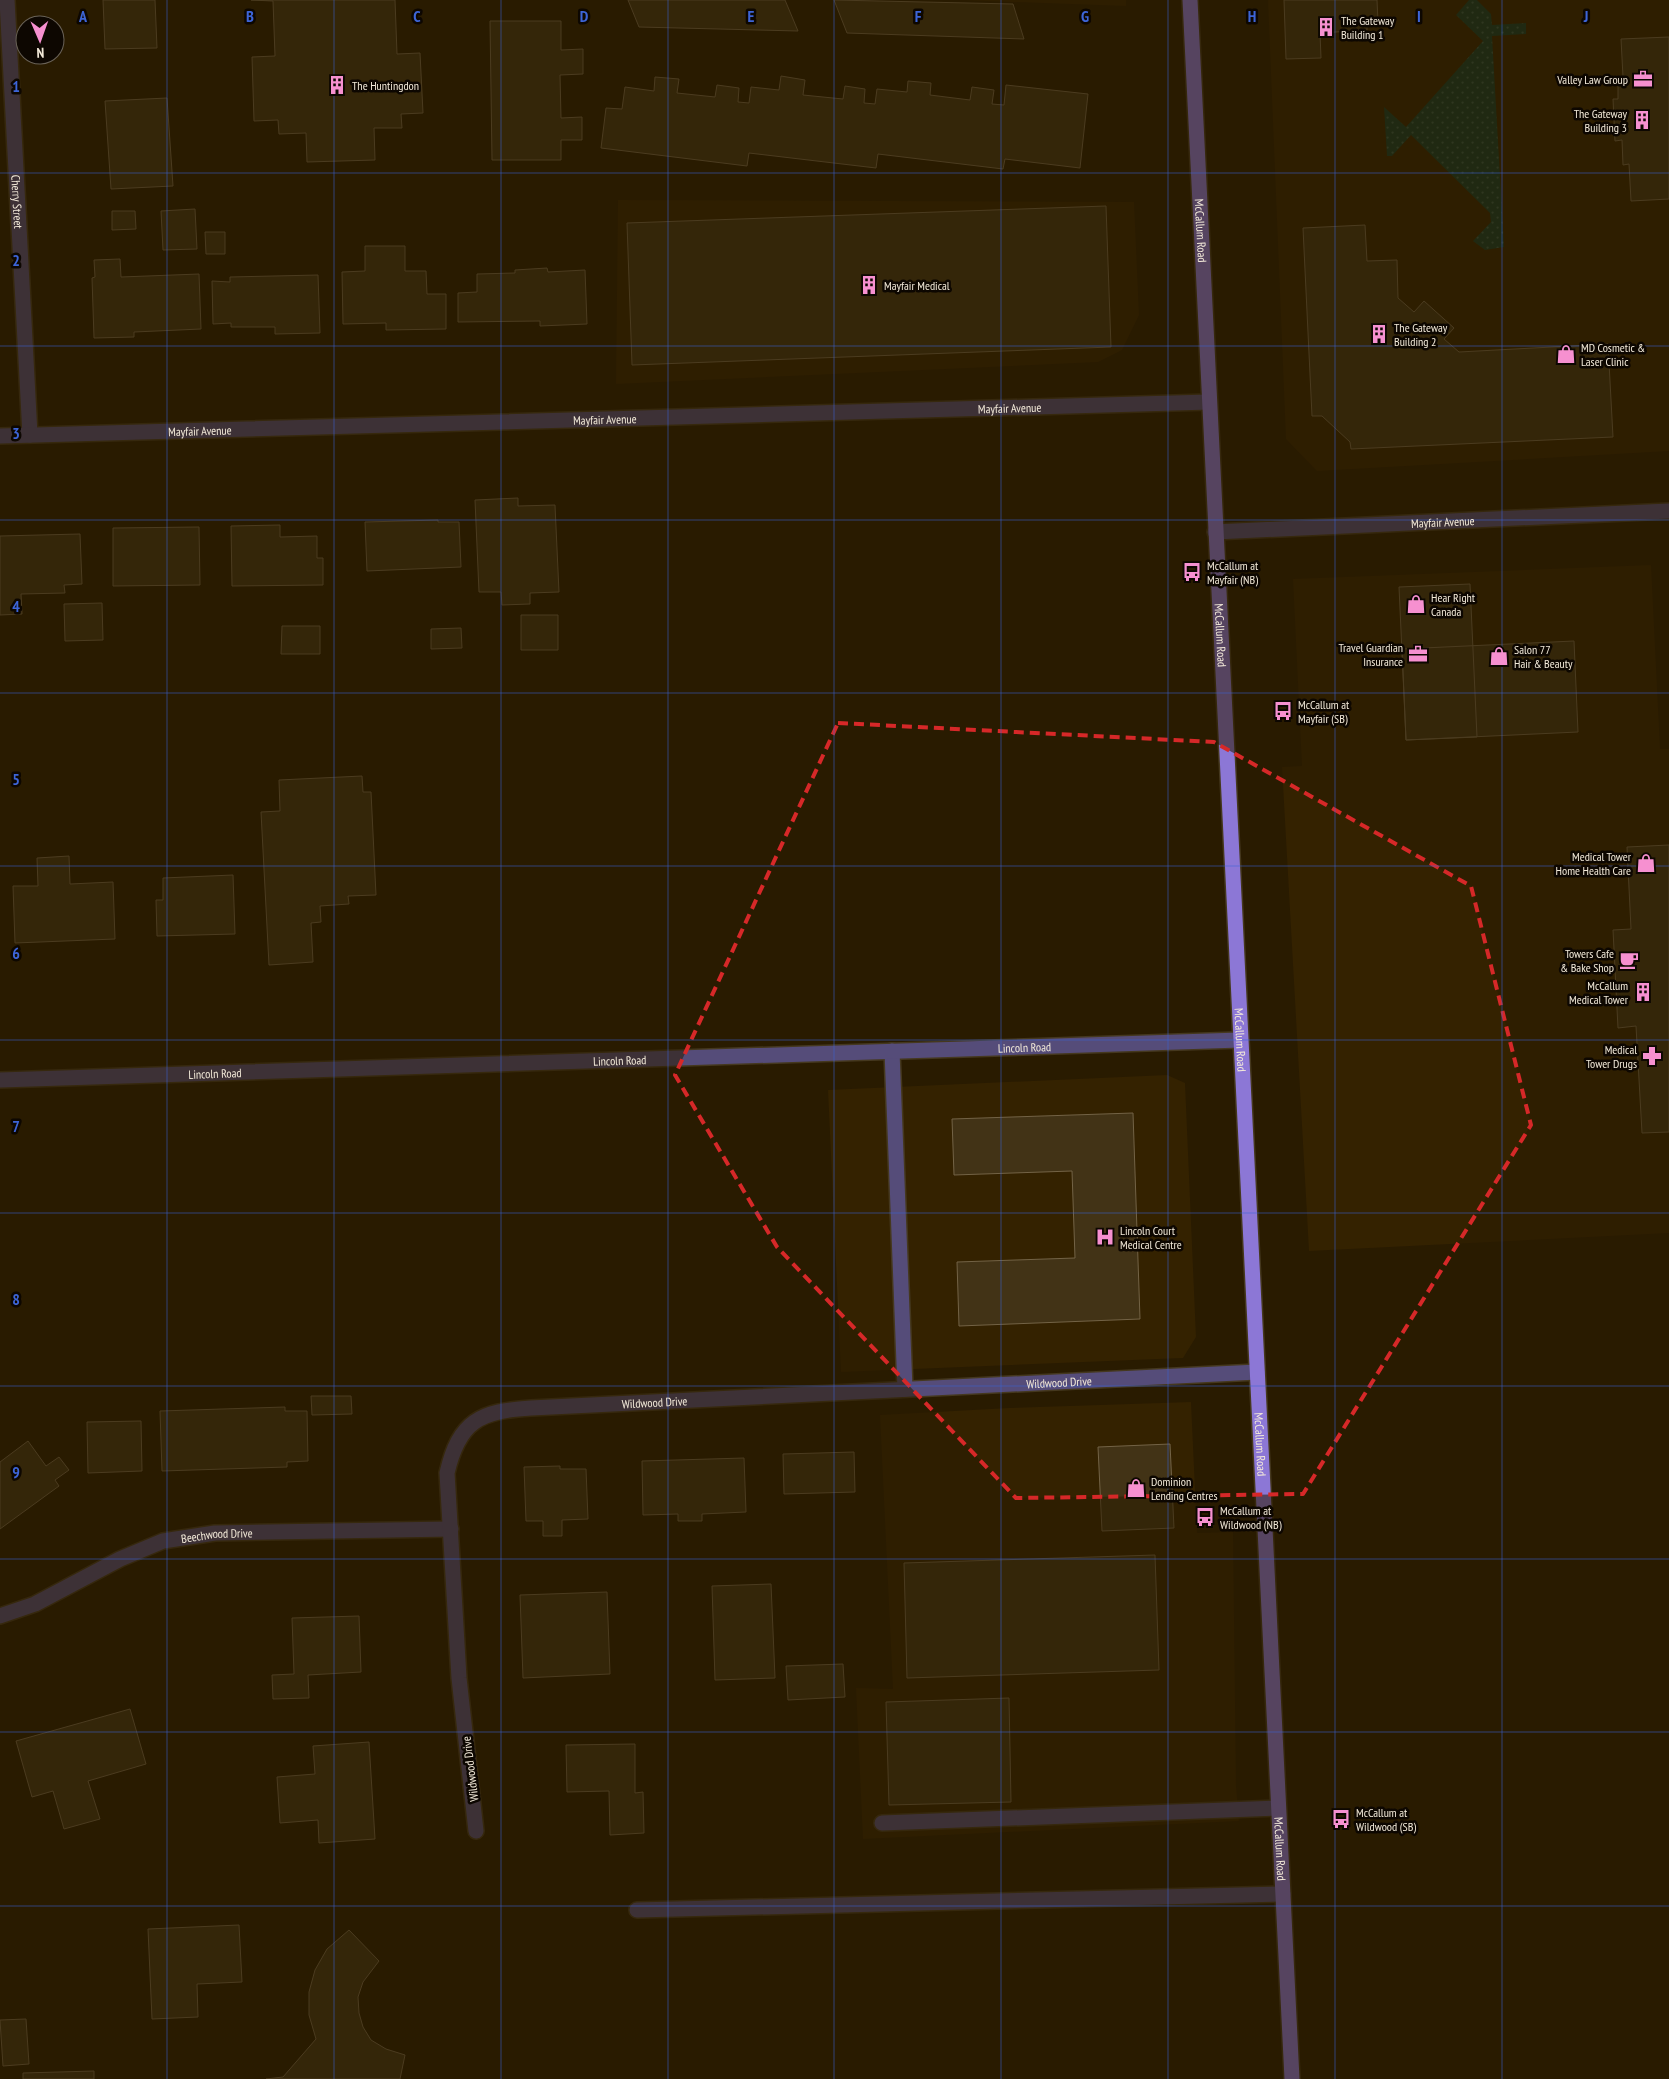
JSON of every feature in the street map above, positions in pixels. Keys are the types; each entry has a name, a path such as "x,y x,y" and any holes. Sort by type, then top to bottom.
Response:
{"main road":[{"name":"McCallum Road","path":"1190,0 1292,2079"}],"street":[{"name":"Cherry Street","path":"7,0 30,435"},
{"name":"Mayfair Avenue","path":"0,436 1209,402"},
{"name":"Mayfair Avenue","path":"1215,532 1669,511"},
{"name":"Lincoln Road","path":"0,1080 1240,1040"},
{"path":"892,1051 905,1388"},
{"name":"Wildwood Drive","path":"476,1831 459,1678 447,1473 453,1449 470,1425 484,1416 504,1410 905,1388 1257,1372"},
{"name":"Beechwood Drive","path":"0,1616 35,1604 120,1559 163,1541 215,1533 451,1529"},
{"path":"882,1823 1278,1808"},
{"path":"637,1910 1283,1894"}],"highlighted area":[{"path":"838,723 1214,742 1471,886 1531,1125 1303,1494 1016,1498 777,1247 675,1075"}],"shaded area":[{"path":"958,0 1126,0 1126,6"},
{"path":"1268,0 1669,0 1669,451 1317,471 1286,439"},
{"name":"Mayfair Medical","path":"618,200 1134,202 1139,315 1122,350 1098,362 616,384"},
{"path":"1651,565 1660,749 1669,749 1669,1233 1309,1251 1282,767 1302,766 1293,579"},
{"path":"1167,1075 1185,1083 1196,1337 1183,1358 841,1372 828,1090"},
{"path":"1191,1402 1197,1533 1233,1532 1236,1786 1239,1821 863,1839 856,1688 893,1689 880,1415 1009,1408"}],"green space":[{"path":"1469,0 1477,0 1491,14 1492,25 1526,23 1526,34 1492,36 1504,247 1485,250 1473,241 1491,222 1490,213 1411,135 1392,156 1387,156 1384,107 1406,127 1483,41 1456,15"}],"building":[{"path":"103,0 155,0 157,48 105,49"},
{"name":"The Huntingdon","path":"251,0 395,0 397,54 420,53 423,113 401,114 402,128 374,128 375,160 307,162 306,133 279,134 278,120 254,121 252,57 275,56 273,1"},
{"path":"628,0 785,0 798,31 639,27"},
{"path":"834,0 1013,4 1024,39 847,33"},
{"name":"The Gateway Building 1","path":"1284,0 1377,0 1378,22 1367,24 1367,30 1320,33 1321,58 1286,59"},
{"path":"490,21 561,21 561,50 583,49 583,74 560,75 561,118 582,117 582,140 561,140 561,160 492,160"},
{"name":"The Gateway Building 3","path":"1669,37 1669,199 1631,201 1629,164 1623,165 1622,140 1615,141 1613,99 1618,99 1618,77 1623,77 1621,39"},
{"path":"781,76 805,80 803,95 843,99 845,86 865,89 864,103 875,104 877,89 907,92 908,81 931,83 930,95 970,100 972,87 994,90 992,104 1004,105 1006,85 1088,94 1080,168 1005,159 1003,169 878,154 876,168 749,153 747,166 601,148 606,108 622,109 625,87 654,91 655,77 679,79 677,93 715,97 717,85 739,88 738,102 749,103 751,87 779,90"},
{"path":"167,98 173,186 111,189 105,101"},
{"name":"Mayfair Medical","path":"1106,206 1111,347 632,365 627,223"},
{"path":"195,209 197,249 163,250 161,211"},
{"path":"112,211 135,211 136,229 112,230"},
{"name":"The Gateway Building 2","path":"1365,225 1367,261 1397,260 1398,298 1414,312 1424,301 1454,328 1444,339 1459,352 1608,344 1613,437 1351,449 1350,442 1322,416 1312,416 1303,228"},
{"path":"205,232 225,232 225,254 206,254"},
{"path":"365,246 405,246 405,271 426,271 427,294 446,294 446,329 386,330 386,323 343,324 342,272 365,271"},
{"path":"120,259 121,277 199,274 201,329 134,332 134,337 94,338 92,278 95,277 94,260"},
{"path":"547,268 548,272 585,270 587,324 540,326 540,321 458,322 458,293 477,292 477,274 515,273 515,270"},
{"path":"318,275 320,333 275,334 275,327 231,327 231,323 213,324 212,281 230,282 230,277"},
{"path":"518,498 518,506 555,505 559,592 530,593 530,604 502,605 501,592 479,592 475,500"},
{"path":"438,520 438,522 459,522 461,567 367,571 365,522"},
{"path":"280,525 280,537 317,536 317,558 323,558 323,585 232,586 231,526"},
{"path":"199,527 200,585 113,586 113,528"},
{"path":"80,534 82,584 64,585 65,593 21,594 22,614 0,615 0,536"},
{"path":"1470,584 1477,737 1406,740 1399,587"},
{"path":"102,603 103,640 65,641 64,604"},
{"path":"521,615 558,615 558,650 521,650"},
{"path":"282,626 320,626 320,654 281,654"},
{"path":"461,628 462,648 431,649 431,629"},
{"path":"1574,641 1578,732 1406,740 1402,649"},
{"path":"362,776 363,792 371,792 376,895 348,896 349,904 320,906 321,922 311,923 313,962 269,965 261,812 280,811 279,780"},
{"name":"McCallum Medical Tower","path":"1669,845 1669,1132 1642,1133 1636,1026 1618,1028 1613,930 1631,929 1627,847"},
{"path":"69,856 70,884 113,882 115,939 15,943 13,886 38,886 37,858"},
{"path":"233,875 235,934 157,936 156,900 163,900 163,878"},
{"name":"Lincoln Court Medical Centre","path":"1133,1113 1140,1319 959,1326 957,1262 1075,1258 1072,1171 954,1175 952,1119"},
{"path":"311,1396 351,1396 352,1414 312,1415"},
{"path":"285,1407 285,1411 307,1411 308,1461 287,1462 287,1467 162,1471 160,1411"},
{"path":"141,1421 142,1471 88,1473 87,1422"},
{"path":"28,1441 46,1466 59,1457 69,1470 55,1480 59,1486 0,1529 0,1462"},
{"name":"Dominion Lending Centres","path":"1170,1444 1174,1528 1102,1531 1098,1447"},
{"path":"854,1452 855,1492 784,1494 783,1454"},
{"path":"744,1458 746,1512 702,1514 702,1521 678,1521 678,1514 643,1515 642,1461"},
{"path":"560,1466 560,1469 586,1469 588,1519 562,1520 562,1536 543,1536 543,1521 526,1521 524,1467"},
{"path":"1155,1555 1159,1670 907,1678 904,1563"},
{"path":"771,1584 775,1678 715,1680 712,1586"},
{"path":"607,1592 610,1674 523,1678 520,1595"},
{"path":"359,1616 361,1672 308,1675 309,1698 273,1699 272,1675 294,1674 292,1618"},
{"path":"843,1664 845,1697 788,1700 786,1666"},
{"path":"1009,1698 1011,1802 889,1805 886,1702"},
{"path":"130,1709 146,1764 88,1781 100,1819 64,1829 53,1791 32,1797 16,1741"},
{"path":"369,1742 375,1839 319,1843 318,1820 280,1823 277,1777 315,1774 313,1746"},
{"path":"635,1744 635,1793 643,1792 644,1833 610,1835 609,1791 567,1792 566,1745"},
{"path":"239,1925 242,1982 197,1984 198,2017 152,2019 148,1929"},
{"path":"349,1930 379,1961 363,1982 358,1997 359,2013 363,2027 371,2040 386,2049 405,2055 400,2079 266,2079 283,2077 316,2039 309,2015 309,1992 315,1970 327,1949"},
{"path":"26,2019 29,2064 3,2066 0,2020"},
{"path":"94,2071 94,2079 23,2079 23,2073"}],"place":[{"name":"The Gateway Building 1","path":"1326,27"},
{"name":"Valley Law Group","path":"1643,79"},
{"name":"The Huntingdon","path":"337,85"},
{"name":"The Gateway Building 3","path":"1642,120"},
{"name":"Mayfair Medical","path":"869,285"},
{"name":"The Gateway Building 2","path":"1379,334"},
{"name":"MD Cosmetic & Laser Clinic","path":"1566,354"},
{"name":"McCallum at Mayfair (NB)","path":"1192,572"},
{"name":"Hear Right Canada","path":"1416,604"},
{"name":"Travel Guardian Insurance","path":"1418,654"},
{"name":"Salon 77 Hair & Beauty","path":"1499,656"},
{"name":"McCallum at Mayfair (SB)","path":"1283,711"},
{"name":"Medical Tower Home Health Care","path":"1646,863"},
{"name":"Towers Cafe & Bake Shop","path":"1629,960"},
{"name":"McCallum Medical Tower","path":"1643,992"},
{"name":"Medical Tower Drugs","path":"1652,1056"},
{"name":"Lincoln Court Medical Centre","path":"1105,1237"},
{"name":"Dominion Lending Centres","path":"1136,1488"},
{"name":"McCallum at Wildwood (NB)","path":"1205,1517"},
{"name":"McCallum at Wildwood (SB)","path":"1341,1819"}]}
